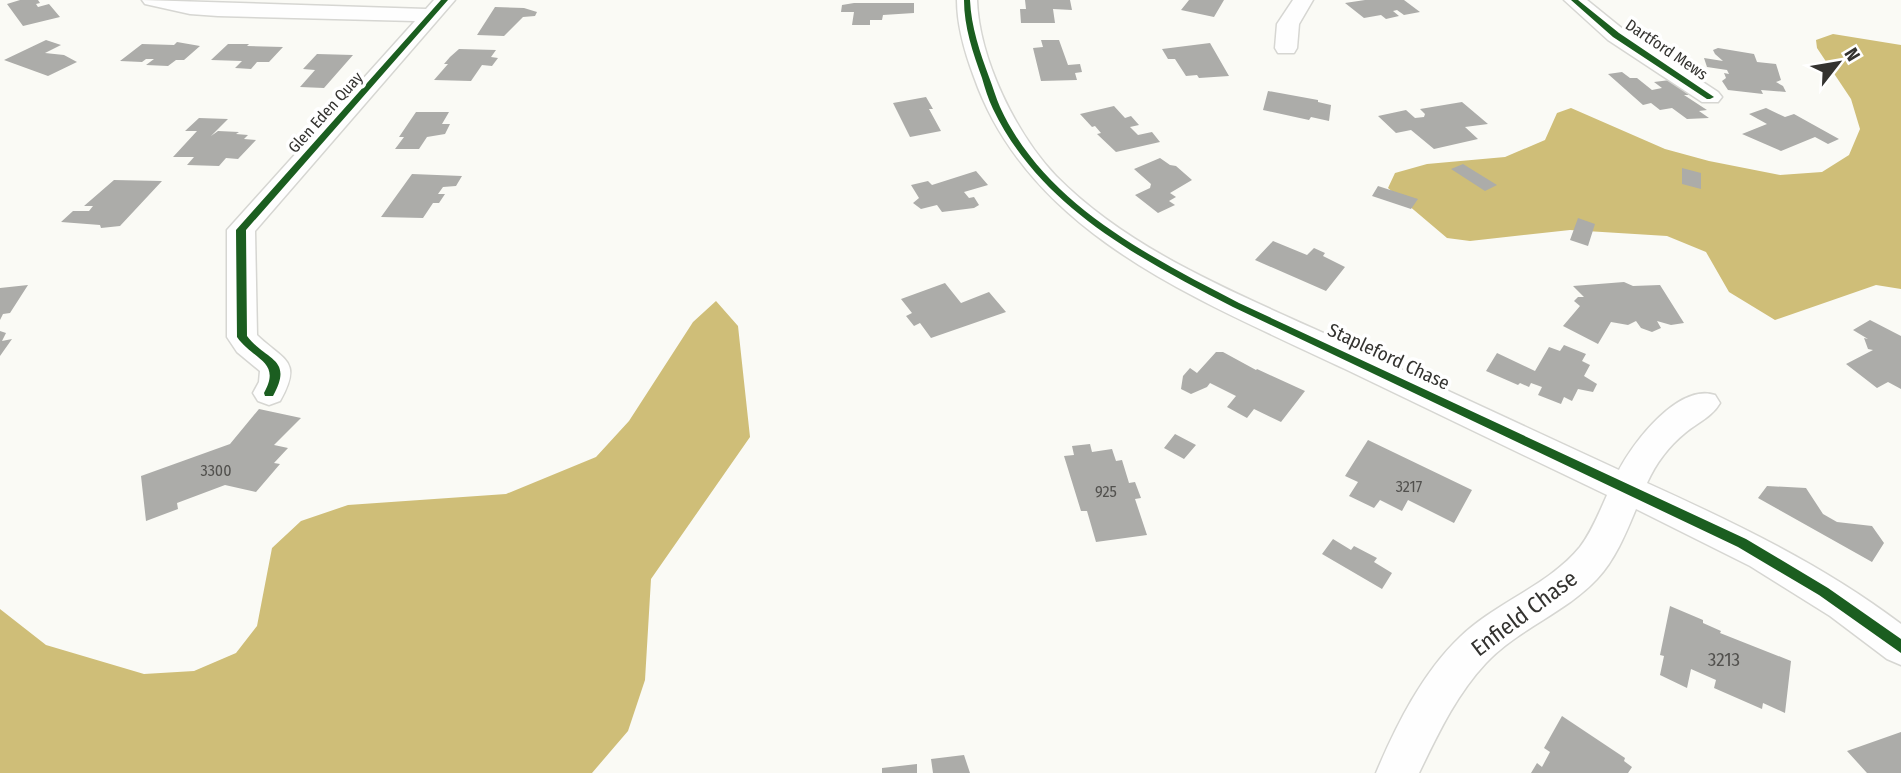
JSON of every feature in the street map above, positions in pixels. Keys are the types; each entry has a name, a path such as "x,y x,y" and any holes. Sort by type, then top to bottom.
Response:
{"street":[{"name":"Glen Eden Quay","path":"152,0 190,8 218,9 439,7"},
{"name":"Stapleford Chase","path":"967,0 970,25 988,90 1001,121 1021,153 1047,182 1099,225 1154,262 1236,304 1742,543 1802,576 1863,616 1901,647"},
{"path":"1286,48 1288,24 1303,0"},
{"name":"Dartford Mews","path":"1574,0 1616,35 1710,97"},
{"name":"Glen Eden Quay","path":"269,393 276,378 276,367 249,349 242,337 241,230 439,7"},
{"name":"Enfield Chase","path":"1396,773 1433,701 1460,664 1488,636 1552,594 1584,568 1607,538 1635,470 1654,441 1679,418 1704,403"}],"shaded area":[{"path":"1833,34 1901,45 1901,289 1876,285 1775,320 1729,292 1706,252 1667,236 1570,230 1470,241 1447,238 1388,188 1395,173 1427,164 1505,157 1545,140 1557,113 1571,108 1665,149 1709,161 1780,175 1822,172 1849,155 1860,129 1851,99 1817,48 1816,40"},
{"path":"716,301 738,326 750,437 651,579 645,680 628,731 592,773 0,773 0,609 46,645 144,674 194,671 236,653 257,626 272,548 301,521 348,505 506,494 596,457 629,421 693,322"}],"building":[{"path":"20,0 38,0 38,7 49,4 60,17 23,26 7,4"},
{"path":"1025,0 1070,0 1072,10 1053,9 1055,23 1021,23 1020,9 1026,9"},
{"path":"1189,0 1224,0 1214,17 1181,10"},
{"path":"1404,0 1420,12 1404,15 1397,10 1393,11 1399,16 1386,19 1381,15 1364,18 1345,3"},
{"path":"914,3 914,13 883,15 882,20 870,20 870,25 852,25 854,12 841,12 842,5"},
{"path":"495,7 524,8 537,12 535,16 523,17 504,36 477,35"},
{"path":"46,40 61,45 45,53 64,55 77,62 48,76 4,60"},
{"path":"1041,40 1059,40 1068,65 1080,64 1082,72 1075,73 1077,80 1041,81 1033,48 1043,47"},
{"path":"177,42 200,46 184,60 176,60 168,66 146,65 154,59 142,62 120,61 142,44 174,45"},
{"path":"1210,43 1229,76 1186,76 1175,59 1168,59 1162,49"},
{"path":"228,44 283,47 269,62 257,62 251,69 235,68 242,61 211,60"},
{"path":"1718,48 1754,54 1757,62 1776,64 1781,80 1776,82 1783,86 1786,92 1761,90 1763,94 1728,90 1722,81 1726,78 1724,73 1729,74 1727,70 1707,67 1704,58 1723,61 1713,50"},
{"path":"459,49 496,50 491,57 498,58 492,66 482,65 471,81 434,80 448,64 444,64"},
{"path":"317,54 353,55 324,88 300,87 315,70 303,69"},
{"path":"1622,72 1630,78 1637,78 1652,90 1662,88 1654,82 1670,80 1689,95 1684,95 1707,110 1699,111 1709,118 1687,119 1672,108 1660,110 1651,103 1643,105 1608,74"},
{"path":"1268,91 1331,105 1329,121 1311,117 1309,120 1263,110"},
{"path":"926,97 941,131 910,137 893,103"},
{"path":"1462,102 1488,124 1465,127 1478,139 1434,149 1411,130 1396,133 1378,116 1406,110 1415,118 1424,117 1425,114 1420,109"},
{"path":"1114,106 1125,118 1131,116 1139,125 1130,127 1138,135 1152,132 1160,142 1116,152 1097,134 1101,133 1095,126 1092,127 1080,114"},
{"path":"1766,108 1785,117 1794,114 1839,139 1828,144 1815,137 1781,151 1742,134 1767,124 1749,114"},
{"path":"416,112 449,112 442,124 450,124 445,134 427,137 419,149 395,149 404,137 399,137"},
{"path":"199,118 228,119 211,136 218,131 239,132 236,134 248,135 244,139 256,140 238,159 226,158 219,166 187,165 194,157 173,157 197,131 185,131"},
{"path":"1160,158 1176,166 1192,180 1170,193 1176,197 1169,201 1175,205 1158,213 1135,195 1150,188 1151,184 1134,169"},
{"path":"1463,164 1497,185 1485,191 1451,169"},
{"path":"1682,168 1701,173 1701,189 1682,184"},
{"path":"976,171 988,185 964,192 969,198 974,197 979,205 974,208 942,212 937,205 921,209 913,203 919,198 911,185 928,181 932,185"},
{"path":"412,174 462,176 456,186 443,187 438,194 445,194 439,203 433,203 423,218 381,217"},
{"path":"114,180 162,181 120,226 101,228 100,225 61,222 73,211 89,211 93,206 84,206"},
{"path":"1378,186 1418,199 1411,209 1372,196"},
{"path":"1578,218 1595,224 1588,246 1570,240"},
{"path":"1273,241 1307,255 1314,248 1325,253 1323,256 1345,267 1326,291 1255,260"},
{"path":"1624,282 1633,286 1660,285 1684,323 1671,325 1657,321 1661,328 1652,332 1641,328 1636,321 1628,325 1611,322 1598,344 1563,326 1580,306 1574,301 1578,297 1584,297 1573,286"},
{"path":"945,283 961,303 989,292 1006,312 931,338 920,323 914,326 906,316 912,313 901,299"},
{"path":"28,285 10,313 3,314 0,320 0,288"},
{"path":"1870,320 1901,336 1901,389 1888,382 1877,388 1846,364 1873,350 1868,349 1864,338 1868,339 1853,330"},
{"path":"0,331 6,333 2,341 12,339 0,356"},
{"path":"1564,345 1586,354 1582,361 1590,365 1584,376 1597,384 1593,392 1578,389 1572,401 1564,397 1561,404 1538,395 1542,387 1531,383 1529,387 1520,383 1518,385 1486,371 1497,353 1535,371 1549,347 1560,351"},
{"path":"1216,352 1223,352 1305,391 1281,422 1254,409 1247,418 1227,407 1236,396 1210,383 1191,394 1181,389 1183,376 1190,368 1197,373"},
{"path":"259,409 301,418 274,445 288,448 274,463 280,464 256,492 225,485 177,503 178,509 146,521 141,476 230,444"},
{"path":"1175,434 1196,445 1184,459 1164,448"},
{"path":"1368,440 1472,490 1454,523 1408,500 1402,511 1380,500 1374,508 1349,496 1358,482 1345,476"},
{"path":"1090,444 1092,452 1112,449 1116,461 1122,460 1129,483 1135,482 1141,498 1135,499 1147,535 1096,542 1087,511 1081,511 1064,456 1074,455 1072,446"},
{"path":"1767,486 1806,488 1823,514 1837,522 1872,526 1884,543 1872,562 1758,498"},
{"path":"1333,539 1351,550 1354,546 1377,558 1374,562 1392,573 1382,589 1322,554"},
{"path":"1670,606 1703,620 1703,623 1721,631 1720,633 1791,661 1785,713 1763,703 1762,709 1714,688 1716,680 1691,669 1687,688 1660,675 1664,656 1660,655"},
{"path":"1562,716 1625,758 1624,761 1632,767 1628,773 1531,773 1537,763 1542,767 1550,752 1544,748"},
{"path":"1901,732 1901,773 1867,773 1847,751"},
{"path":"964,755 970,773 933,773 931,759"},
{"path":"917,764 917,773 882,773 882,768"}],"cycle path":[{"path":"269,393 275,382 274,367 242,337 241,230 445,0"},
{"path":"967,0 969,24 980,63 997,108 1019,147 1047,181 1080,211 1116,237 1236,305 1742,543 1824,592 1901,647"},
{"path":"1574,0 1616,35 1710,97"}]}
